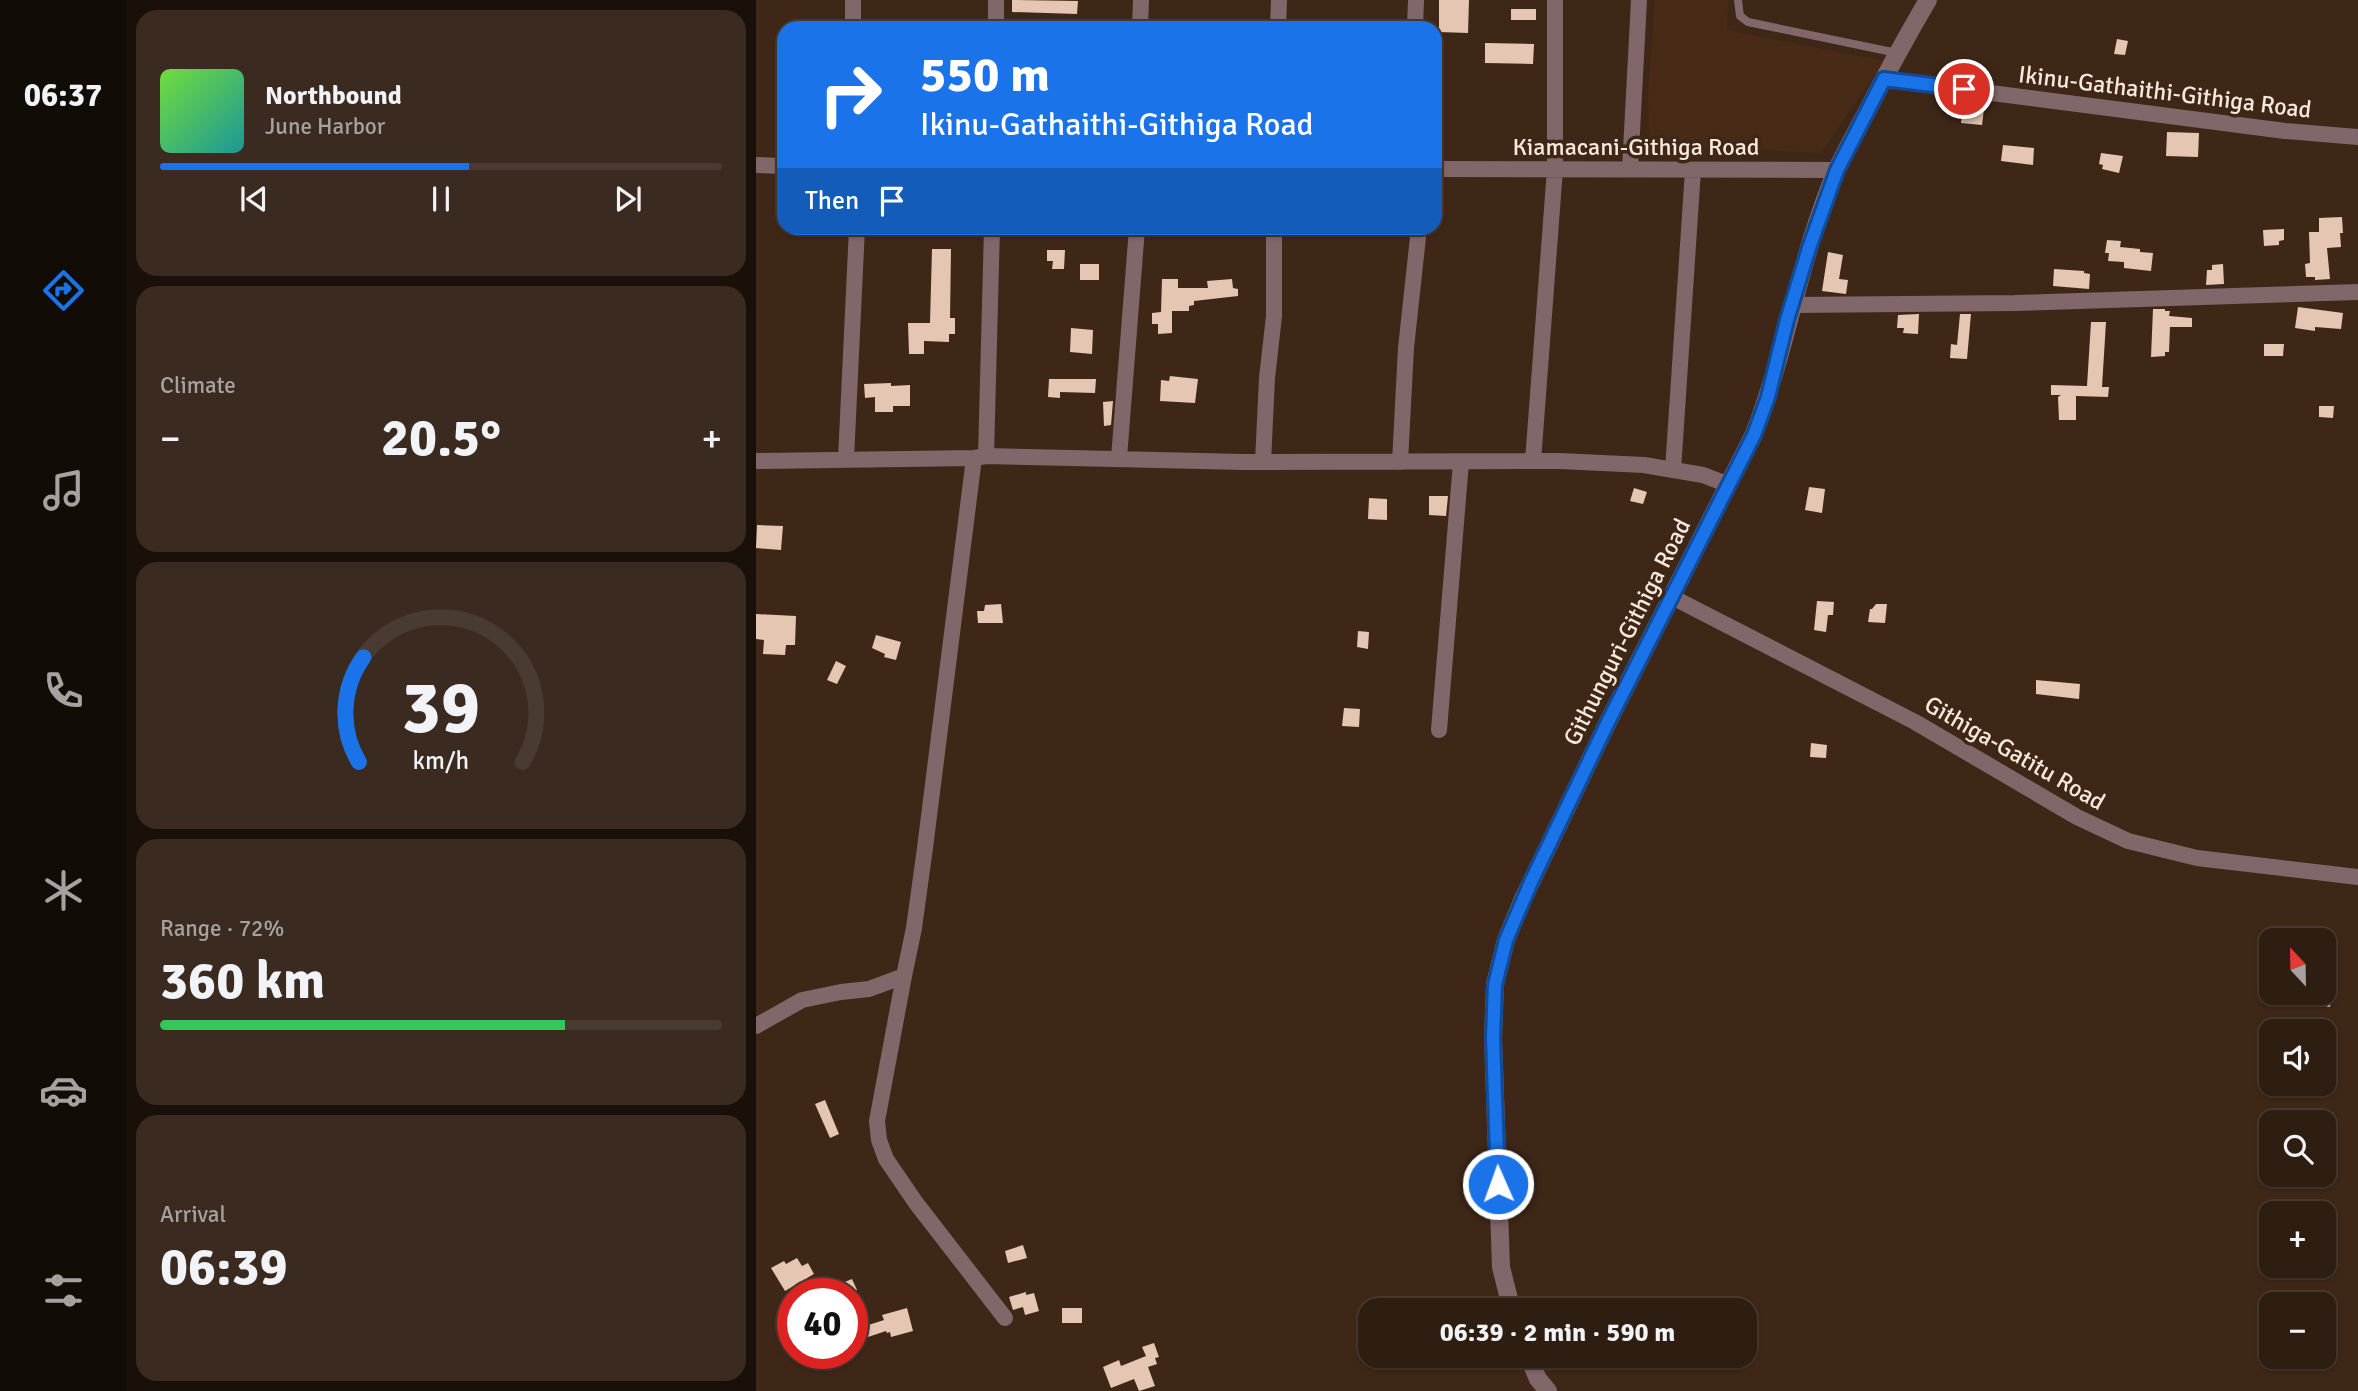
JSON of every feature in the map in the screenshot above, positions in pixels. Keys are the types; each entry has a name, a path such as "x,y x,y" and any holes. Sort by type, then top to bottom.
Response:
{"street":[{"path":"853,0 853,21"},
{"path":"996,0 996,21"},
{"path":"1140,21 1141,0"},
{"path":"1278,21 1279,0"},
{"path":"1415,21 1416,0"},
{"path":"1534,461 1555,169 1555,0"},
{"path":"1630,170 1639,0"},
{"name":"Githunguri-Githiga Road","path":"1509,1298 1501,1267 1494,1100 1495,985 1506,940 1607,724 1754,435 1768,397 1792,305 1837,170 1897,53 1928,0"},
{"name":"Ikinu-Gathaithi-Githiga Road","path":"1884,79 2285,131 2358,137"},
{"path":"756,165 777,166"},
{"name":"Kiamacani-Githiga Road","path":"1442,169 1837,170"},
{"path":"1673,470 1693,170"},
{"path":"846,459 858,235"},
{"path":"992,235 980,457 914,928 877,1121 879,1140 886,1158 916,1203 1005,1318"},
{"path":"1119,458 1137,235"},
{"path":"1263,462 1273,316 1274,235"},
{"path":"1401,462 1406,348 1418,235"},
{"path":"1792,305 2015,303 2358,292"},
{"path":"756,461 980,457 1263,462 1534,461 1644,465 1703,475 1729,485"},
{"path":"1439,730 1461,462"},
{"name":"Githiga-Gatitu Road","path":"1672,597 1915,722 2077,817 2128,841 2197,858 2358,877"},
{"path":"756,1027 802,1000 869,989 904,976"},
{"path":"1533,1368 1548,1391"}],"lane":[{"path":"1738,0 1740,16 1748,22 1897,53"}],"shaded area":[{"path":"1655,0 1728,0 1727,30 1884,61 1821,153 1649,144 1648,93"}],"building":[{"path":"1012,0 1078,1 1077,14 1012,12"},
{"path":"1439,0 1469,0 1468,33 1442,32 1442,21 1439,21"},
{"path":"1511,9 1536,9 1536,20 1511,20"},
{"path":"2117,39 2128,41 2125,55 2114,54"},
{"path":"1485,43 1534,44 1533,64 1485,63"},
{"path":"1963,107 1984,109 1982,125 1961,123"},
{"path":"2167,132 2199,133 2198,157 2166,156"},
{"path":"2003,145 2034,148 2033,165 2001,161"},
{"path":"2101,153 2123,156 2119,173 2102,169 2103,165 2099,164"},
{"path":"2342,217 2341,247 2327,248 2330,279 2315,280 2315,277 2306,277 2305,264 2310,263 2309,232 2319,232 2319,218"},
{"path":"2284,229 2284,240 2279,241 2279,245 2264,246 2263,230"},
{"path":"2107,240 2121,241 2120,247 2153,253 2151,271 2124,268 2124,262 2108,261 2109,253 2105,253"},
{"path":"932,249 951,249 950,318 955,318 955,334 949,334 949,342 924,341 924,354 909,354 908,323 930,323"},
{"path":"1047,250 1065,250 1064,269 1052,269 1053,261 1047,261"},
{"path":"1828,252 1843,255 1839,279 1848,280 1846,294 1822,291"},
{"path":"1080,264 1099,264 1099,280 1080,280"},
{"path":"2223,264 2224,284 2206,285 2207,270 2212,270 2212,265"},
{"path":"2054,269 2084,271 2090,274 2089,289 2053,286"},
{"path":"1162,279 1178,279 1178,288 1208,288 1207,281 1232,279 1233,288 1238,289 1238,296 1194,301 1194,305 1189,306 1189,311 1172,311 1172,333 1158,334 1158,324 1152,324 1152,313 1161,312"},
{"path":"2298,307 2343,313 2341,329 2315,327 2315,331 2295,328"},
{"path":"2153,309 2170,311 2169,316 2192,318 2192,327 2170,327 2169,352 2165,352 2165,356 2151,357"},
{"path":"1919,314 1918,334 1903,333 1904,328 1897,328 1898,315"},
{"path":"1960,314 1971,314 1967,359 1950,358 1951,344 1957,345"},
{"path":"2091,322 2106,322 2102,387 2109,387 2108,397 2076,396 2076,420 2059,420 2058,397 2061,395 2051,395 2051,385 2087,386"},
{"path":"1071,328 1093,330 1092,354 1070,352"},
{"path":"2264,344 2284,344 2283,356 2264,356"},
{"path":"1170,376 1198,379 1195,403 1160,401 1161,380 1169,381"},
{"path":"1049,379 1096,379 1095,393 1060,392 1060,398 1048,397"},
{"path":"891,383 891,386 910,385 910,406 893,406 893,412 875,412 875,397 865,398 864,384"},
{"path":"1113,401 1111,425 1104,426 1103,402"},
{"path":"2319,406 2334,406 2333,418 2319,417"},
{"path":"1809,487 1825,489 1822,513 1805,510"},
{"path":"1634,488 1647,492 1643,504 1630,501"},
{"path":"1429,496 1448,496 1446,516 1429,515"},
{"path":"1369,498 1387,499 1387,520 1368,519"},
{"path":"757,525 783,526 781,550 756,548"},
{"path":"1817,601 1834,602 1833,615 1828,615 1826,632 1814,630"},
{"path":"1001,604 1003,623 978,623 977,611 984,611 985,605"},
{"path":"1876,604 1887,604 1885,623 1868,622 1870,609"},
{"path":"756,614 796,616 795,645 786,645 785,655 763,654 764,640 756,639"},
{"path":"1358,631 1369,632 1368,649 1357,647"},
{"path":"876,635 901,642 896,660 884,657 885,654 872,648"},
{"path":"836,661 846,666 837,684 827,680"},
{"path":"2036,680 2080,684 2079,699 2036,694"},
{"path":"1344,708 1360,709 1359,727 1342,726"},
{"path":"1811,743 1827,745 1826,758 1810,757"},
{"path":"825,1100 839,1134 830,1138 815,1104"},
{"path":"1023,1245 1027,1258 1008,1263 1005,1251"},
{"path":"797,1258 802,1266 808,1263 814,1274 807,1278 777,1278 771,1268 784,1261 786,1264"},
{"path":"1026,1292 1026,1295 1034,1293 1039,1311 1025,1315 1023,1307 1013,1310 1009,1297"},
{"path":"907,1308 913,1331 891,1337 890,1332 886,1331 868,1337 868,1325 884,1320 882,1315"},
{"path":"1062,1308 1082,1308 1082,1323 1062,1323"},
{"path":"1154,1343 1159,1357 1155,1358 1157,1364 1148,1367 1155,1386 1139,1391 1134,1379 1111,1388 1103,1367 1119,1360 1121,1366 1146,1356 1142,1347"}],"route":[{"path":"1498,1184 1493,1038 1495,985 1506,940 1523,899 1607,724 1754,435 1768,397 1787,320 1809,248 1837,170 1884,79 1964,89"}]}
